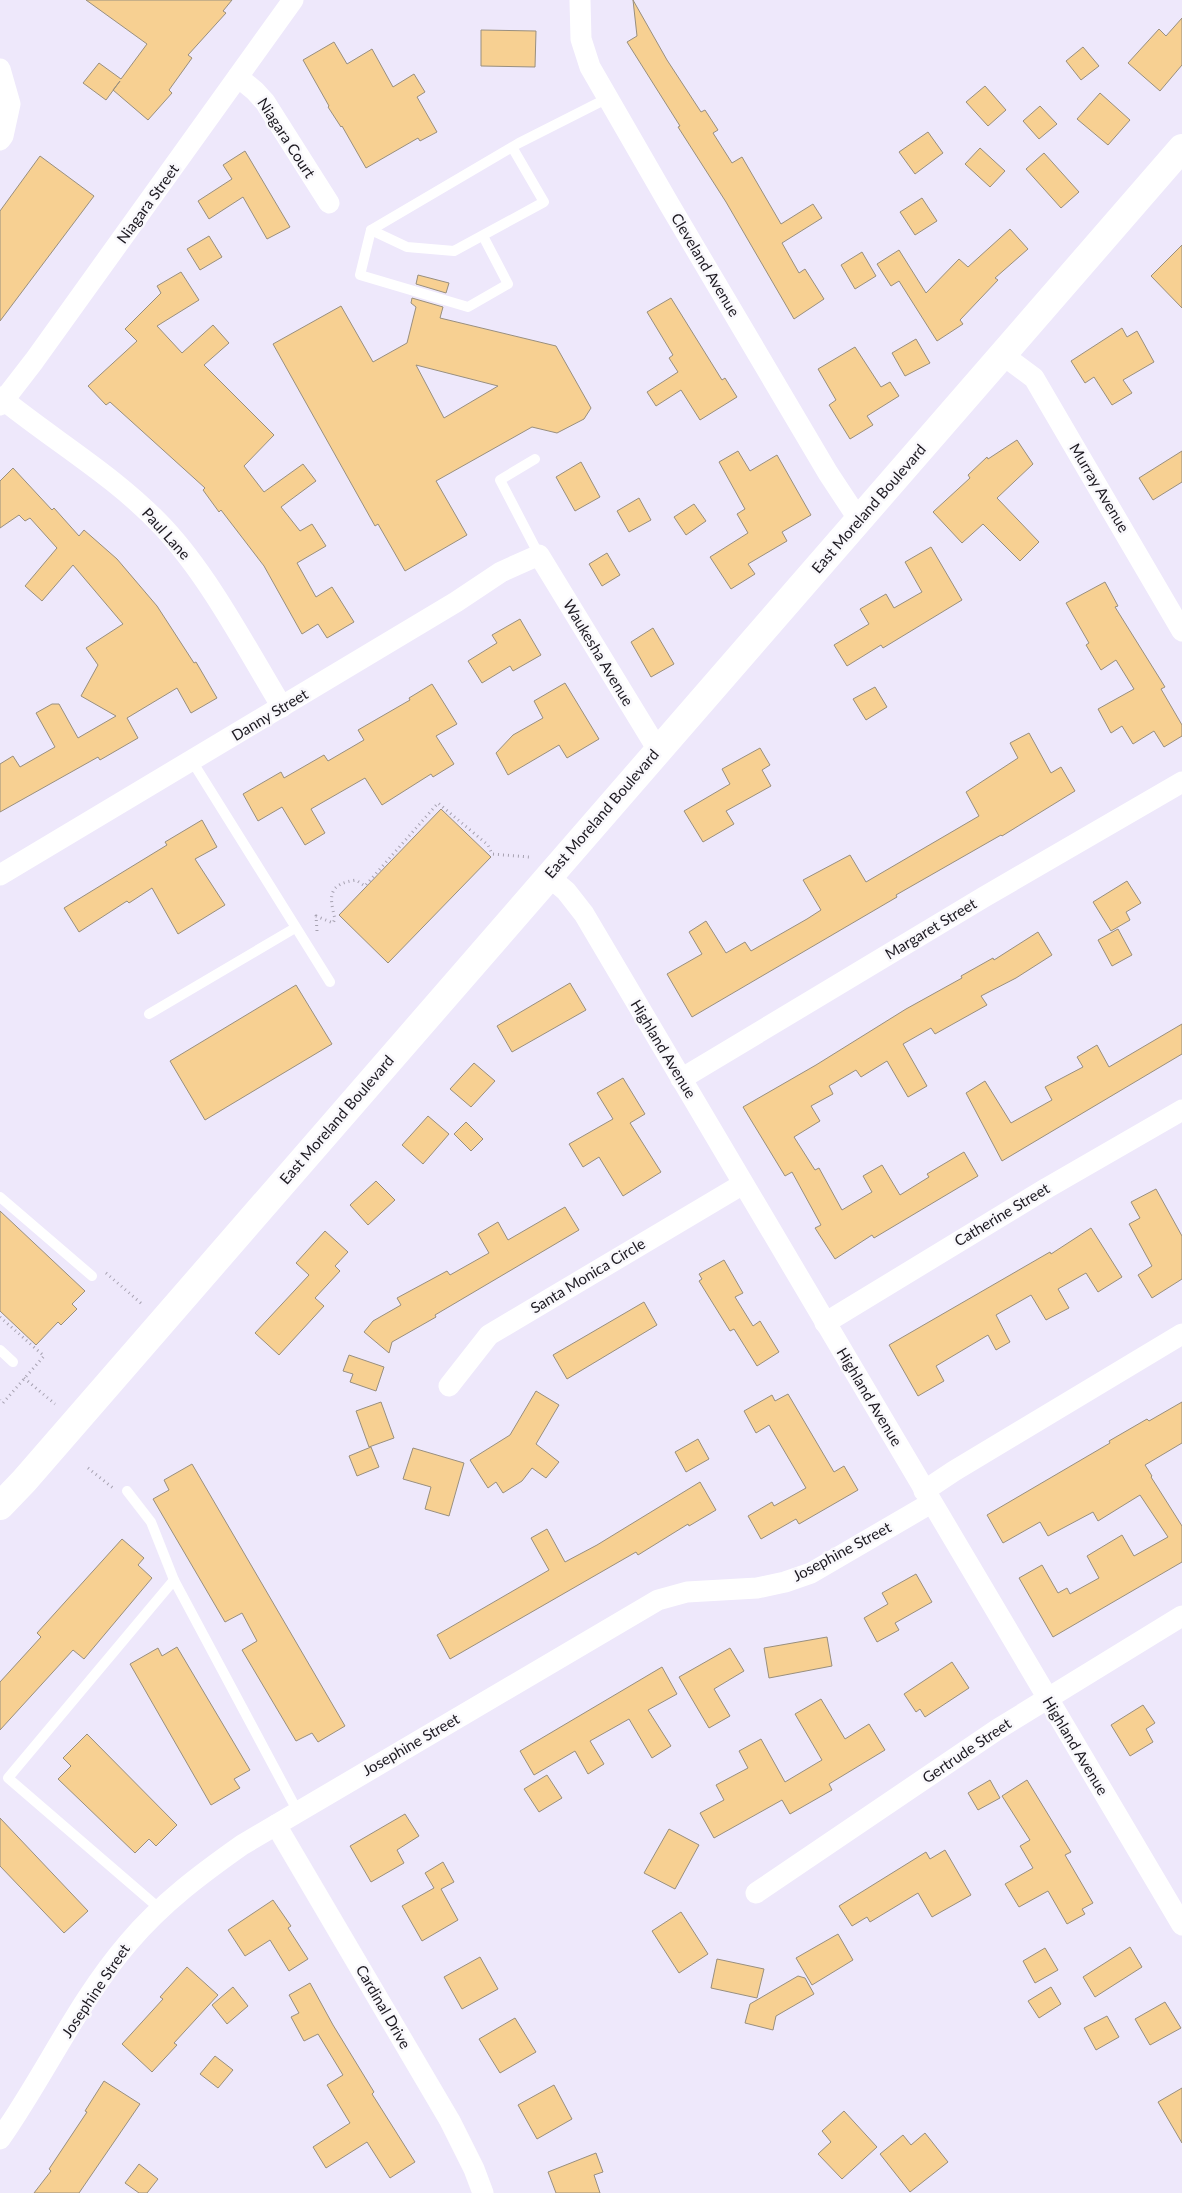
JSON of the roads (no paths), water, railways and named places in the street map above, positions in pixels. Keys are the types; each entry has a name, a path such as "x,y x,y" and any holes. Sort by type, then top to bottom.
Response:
{"main road":[{"name":"East Moreland Boulevard","path":"0,1506 24,1481 1182,148"},
{"name":"East Moreland Boulevard","path":"0,1520 24,1481"}],"street":[{"name":"Niagara Street","path":"2,401 293,0"},
{"name":"Cleveland Avenue","path":"580,0 581,39 585,56 828,473 859,520"},
{"path":"0,69 10,104 3,136 0,140"},
{"name":"Niagara Court","path":"238,77 265,102 329,203"},
{"name":"Murray Avenue","path":"1003,355 1034,378 1182,631"},
{"name":"Paul Lane","path":"2,401 127,492 164,528 202,576 282,707"},
{"name":"Danny Street","path":"0,875 456,602 501,572 539,555"},
{"name":"Waukesha Avenue","path":"539,555 658,750"},
{"name":"Margaret Street","path":"681,1079 984,897 1182,782"},
{"name":"Highland Avenue","path":"548,876 566,891 584,914 1182,1925"},
{"name":"Catherine Street","path":"825,1323 1047,1188 1182,1110"},
{"name":"Santa Monica Circle","path":"449,1386 489,1335 743,1184"},
{"name":"Josephine Street","path":"0,2139 102,1976 129,1942 160,1908 242,1845 658,1600 694,1591 757,1588 785,1582 811,1573 928,1497 962,1466 1182,1334"},
{"name":"Gertrude Street","path":"756,1893 998,1729 1182,1616"},
{"name":"Cardinal Drive","path":"276,1825 450,2121 483,2193"}],"lane":[{"path":"483,236 508,284 468,307 360,275 371,230 512,147 608,98"},
{"path":"371,230 408,247 454,251 544,202 512,147"},
{"path":"536,459 500,480 539,555"},
{"path":"192,761 330,982"},
{"path":"149,1014 295,928"},
{"path":"0,1197 92,1276"},
{"path":"0,1350 13,1362"},
{"path":"127,1491 151,1522 174,1580 298,1812"},
{"path":"160,1908 8,1778 174,1580"}]}
